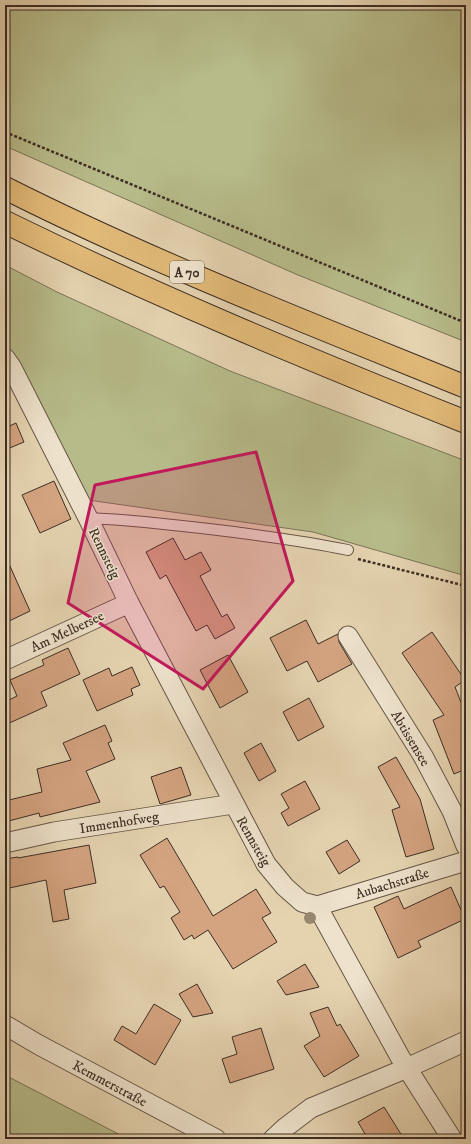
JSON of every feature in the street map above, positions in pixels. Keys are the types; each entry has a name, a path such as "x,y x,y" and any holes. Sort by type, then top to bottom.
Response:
{"highway":[{"name":"A 70","path":"5,188 36,204 188,272 466,387"},
{"name":"A 70","path":"5,222 189,308 363,381 466,422"}],"street":[{"name":"Rennsteig","path":"5,358 12,368 88,518 129,603 233,804 266,864 285,886 302,902 317,906"},
{"name":"Am Melbersee","path":"5,660 129,603"},
{"name":"Abtissensee","path":"348,636 423,756 452,811 466,846"},
{"name":"Immenhofweg","path":"5,843 54,832 233,804"},
{"name":"Aubachstraße","path":"317,906 466,861"},
{"path":"317,906 407,1068 452,1139"},
{"name":"Kemmerstraße","path":"5,1025 39,1045 216,1139"},
{"path":"273,1139 311,1108 407,1068 466,1041"}],"lane":[{"name":"Rennsteig","path":"88,518 129,520 218,530 313,543 348,550"}],"path":[{"path":"5,132 466,323"},
{"path":"348,550 349,556 466,586"}],"highlighted area":[{"path":"256,452 293,581 203,689 68,603 95,485"}],"green space":[{"path":"5,5 466,5 466,342 298,275 5,146"},
{"path":"5,265 57,292 230,371 466,461 466,576 313,532 88,500 5,344"},
{"path":"5,1075 128,1139 5,1139"}],"building":[{"path":"16,423 24,442 5,450 5,428"},
{"path":"54,481 71,519 40,533 22,495"},
{"path":"173,538 185,560 201,552 211,570 200,576 222,617 227,614 235,628 215,639 207,625 196,631 166,575 160,579 146,552"},
{"path":"5,555 30,611 5,623"},
{"path":"306,620 318,644 338,634 339,642 352,664 318,682 307,661 287,671 270,638"},
{"path":"432,632 465,680 455,687 466,715 466,769 454,774 433,720 444,715 402,653"},
{"path":"68,648 80,674 41,692 47,706 5,725 5,702 17,696 10,680 44,665 42,660"},
{"path":"228,655 248,692 220,708 200,670"},
{"path":"132,667 140,685 131,689 133,695 97,711 83,680 109,668 112,676"},
{"path":"309,698 324,727 298,741 283,712"},
{"path":"105,725 112,741 108,743 115,759 86,771 100,802 40,817 39,813 5,822 5,801 42,792 37,769 71,760 63,743"},
{"path":"261,743 276,771 259,781 244,753"},
{"path":"396,757 420,799 434,849 406,857 392,810 400,807 378,767"},
{"path":"181,767 191,795 160,804 151,777"},
{"path":"305,781 320,809 288,826 281,813 289,808 281,794"},
{"path":"167,838 213,916 256,889 271,913 262,918 277,942 233,969 208,930 194,939 192,935 184,940 171,918 180,912 164,886 160,888 140,855"},
{"path":"347,840 360,861 339,874 326,852"},
{"path":"89,845 96,883 64,890 69,919 53,922 46,880 5,889 5,859"},
{"path":"451,887 465,919 418,941 421,947 398,958 374,907 398,896 404,909"},
{"path":"305,964 319,987 286,995 277,981"},
{"path":"197,984 213,1013 193,1017 179,994"},
{"path":"154,1004 181,1020 155,1065 114,1040 122,1026 136,1034"},
{"path":"328,1007 337,1026 340,1024 359,1056 324,1077 304,1046 320,1036 310,1013"},
{"path":"261,1028 274,1069 230,1083 222,1059 237,1054 232,1037"},
{"path":"384,1107 404,1139 368,1139 358,1122"}]}
